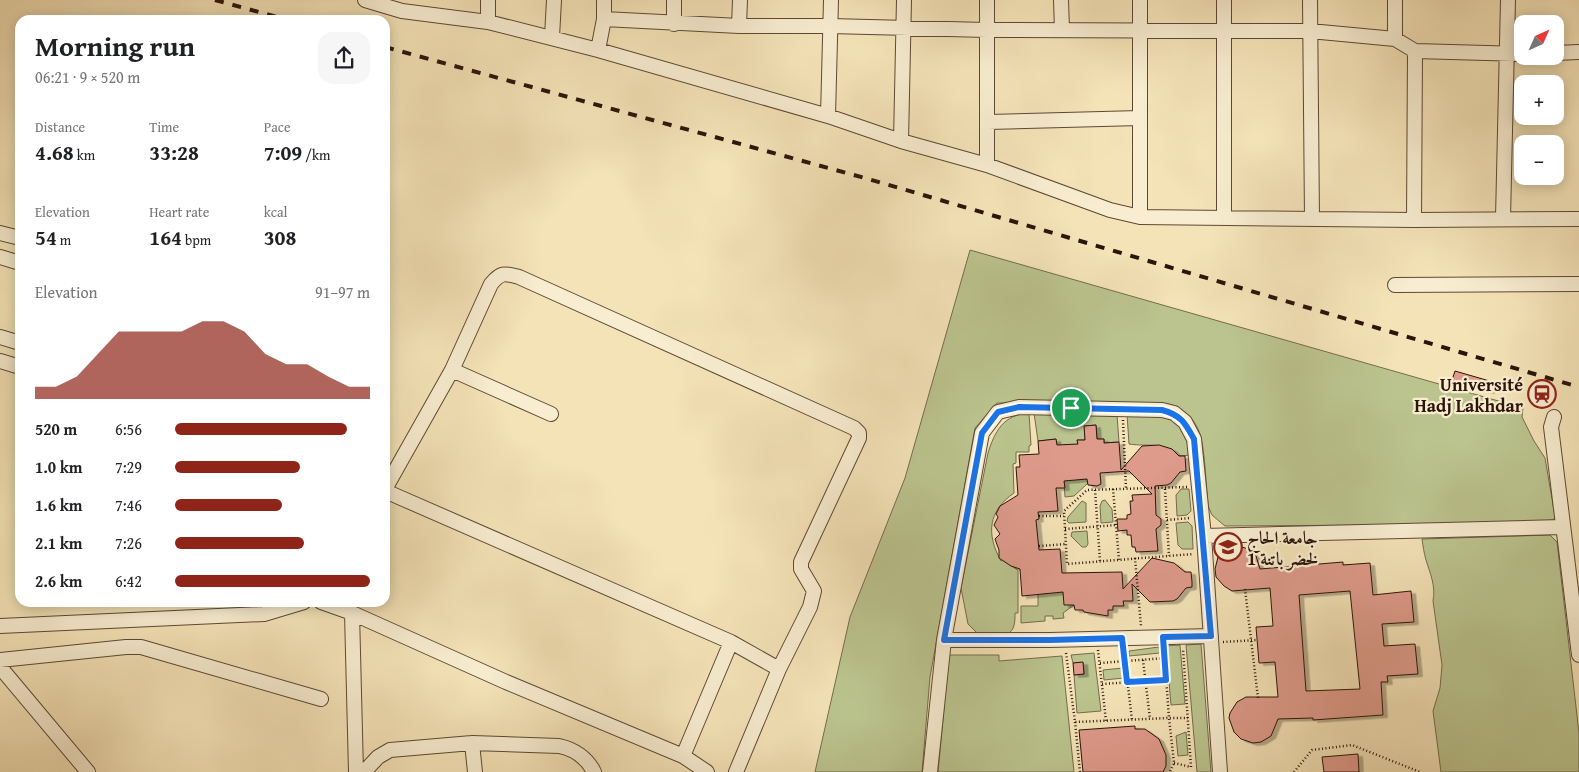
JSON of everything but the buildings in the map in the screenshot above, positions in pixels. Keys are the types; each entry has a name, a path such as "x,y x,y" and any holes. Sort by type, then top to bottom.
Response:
{"street":[{"path":"365,0 488,22 552,37 828,116 901,141 988,165 1110,210 1140,217 1414,220 1579,219"},
{"path":"488,0 488,22"},
{"path":"552,37 554,0"},
{"path":"598,50 604,19 604,0"},
{"path":"674,0 674,24"},
{"path":"740,0 740,26"},
{"path":"828,116 831,0"},
{"path":"901,141 905,29 904,0"},
{"path":"987,0 988,165"},
{"path":"1062,0 1062,29"},
{"path":"1140,0 1140,217"},
{"path":"1224,0 1224,217"},
{"path":"1310,0 1312,218"},
{"path":"1395,0 1395,39"},
{"path":"1503,218 1508,0"},
{"path":"604,19 674,24 905,29 1310,31 1395,39 1415,51 1514,54"},
{"path":"1414,220 1415,51"},
{"path":"1564,53 1579,52"},
{"path":"988,122 1140,118"},
{"path":"0,233 15,237"},
{"path":"0,257 15,262"},
{"path":"390,481 452,370 491,284 498,276 505,274 519,277 854,428 859,433 858,438 801,562 801,570 814,591 810,607 780,669 736,772"},
{"path":"1395,285 1579,284"},
{"path":"0,337 15,342"},
{"path":"0,361 15,366"},
{"path":"452,370 551,414"},
{"path":"930,772 944,640 982,433 998,412 1019,407 1162,410 1174,413 1185,422 1194,439 1199,486 1220,772"},
{"path":"1554,417 1551,427 1579,655"},
{"path":"390,492 731,642 780,669"},
{"path":"1204,536 1562,527"},
{"path":"0,626 264,614 287,607"},
{"path":"334,607 683,756 707,772"},
{"path":"352,614 356,772"},
{"path":"944,640 1064,640 1163,637 1211,639"},
{"path":"683,756 731,642"},
{"path":"0,660 141,647 321,699"},
{"path":"0,667 88,772"},
{"path":"472,743 475,772"},
{"path":"364,772 378,757 390,750 472,743 570,748 583,757 594,772"}],"path":[{"path":"1122,409 1126,489"},
{"path":"1199,486 1165,489 1087,490 1064,511 1067,564 1205,553"},
{"path":"1113,489 1119,560"},
{"path":"1165,489 1169,556"},
{"path":"1095,490 1100,561"},
{"path":"1039,516 1064,516"},
{"path":"1167,520 1202,517"},
{"path":"1065,529 1116,525"},
{"path":"1039,546 1066,544"},
{"path":"1135,558 1142,638"},
{"path":"1245,589 1258,698"},
{"path":"1163,637 1174,764 1170,772"},
{"path":"1174,764 1191,767 1182,637"},
{"path":"1122,638 1132,720"},
{"path":"1097,639 1106,721"},
{"path":"1211,639 1257,640"},
{"path":"1064,640 1080,772"},
{"path":"1100,663 1165,658"},
{"path":"1143,660 1150,719"},
{"path":"1102,684 1166,680"},
{"path":"1075,722 1188,718"},
{"path":"1294,772 1312,750 1352,744 1420,772"}],"green space":[{"path":"970,250 1523,408 1522,417 1545,458 1555,516 1553,522 1548,524 1225,526 1212,515 1208,506 1203,446 1198,428 1179,409 1168,404 997,403 975,428 930,677 922,772 815,772 850,617 905,478"},
{"path":"1029,413 1031,445 1029,446 1029,452 1016,452 1016,463 1013,464 1014,493 999,507 992,524 993,542 1001,561 1003,560 1018,570 1018,613 1015,613 1015,622 1010,632 1000,635 978,634 968,624 961,588 988,453 997,431 1006,421 1020,414"},
{"path":"1034,413 1117,415 1119,442 1104,443 1104,439 1097,439 1096,425 1085,426 1085,440 1077,440 1078,444 1057,450 1056,439 1038,441"},
{"path":"1127,414 1161,417 1177,424 1183,431 1191,455 1179,456 1161,446 1129,444"},
{"path":"1087,473 1088,483 1074,496 1065,497 1064,481"},
{"path":"1181,489 1189,489 1191,511 1187,515 1177,516 1176,495"},
{"path":"1105,500 1112,509 1113,522 1101,523 1100,506 1102,501"},
{"path":"1082,501 1086,503 1086,522 1069,523 1067,521 1068,517"},
{"path":"1188,522 1192,526 1193,549 1182,549 1178,545 1176,523"},
{"path":"1087,531 1088,544 1086,547 1082,547 1071,536 1072,532"},
{"path":"1550,535 1557,542 1579,733 1579,772 1441,772 1433,711 1440,688 1442,665 1433,601 1433,585 1422,539"},
{"path":"1063,583 1074,605 1063,613 1064,618 1053,619 1053,616 1045,616 1045,621 1021,623 1021,606 1038,606 1038,594 1048,593"},
{"path":"1201,644 1211,772 1197,772 1186,645"},
{"path":"1180,645 1185,704 1171,705 1166,646"},
{"path":"1159,647 1160,653 1129,656 1129,651"},
{"path":"1094,653 1101,711 1077,713 1074,675 1084,674 1083,663 1073,663 1071,655"},
{"path":"949,655 999,655 999,661 1062,656 1074,772 938,772"},
{"path":"1123,668 1124,678 1104,680 1103,670"},
{"path":"1186,732 1188,755 1178,756 1176,736"}],"railway":[{"path":"215,0 270,15"},
{"path":"390,48 865,178 1579,387"}],"place":[{"name":"Université Hadj Lakhdar","path":"1542,394"},
{"name":"جامعة الحاج لخضر باتنة 1","path":"1228,547"}],"route":[{"path":"1019,407 1071,408 1162,410 1174,413 1185,422 1194,439 1204,536 1211,636 1163,637 1166,680 1127,682 1122,638 944,640 982,433 998,412 1019,407"}]}
